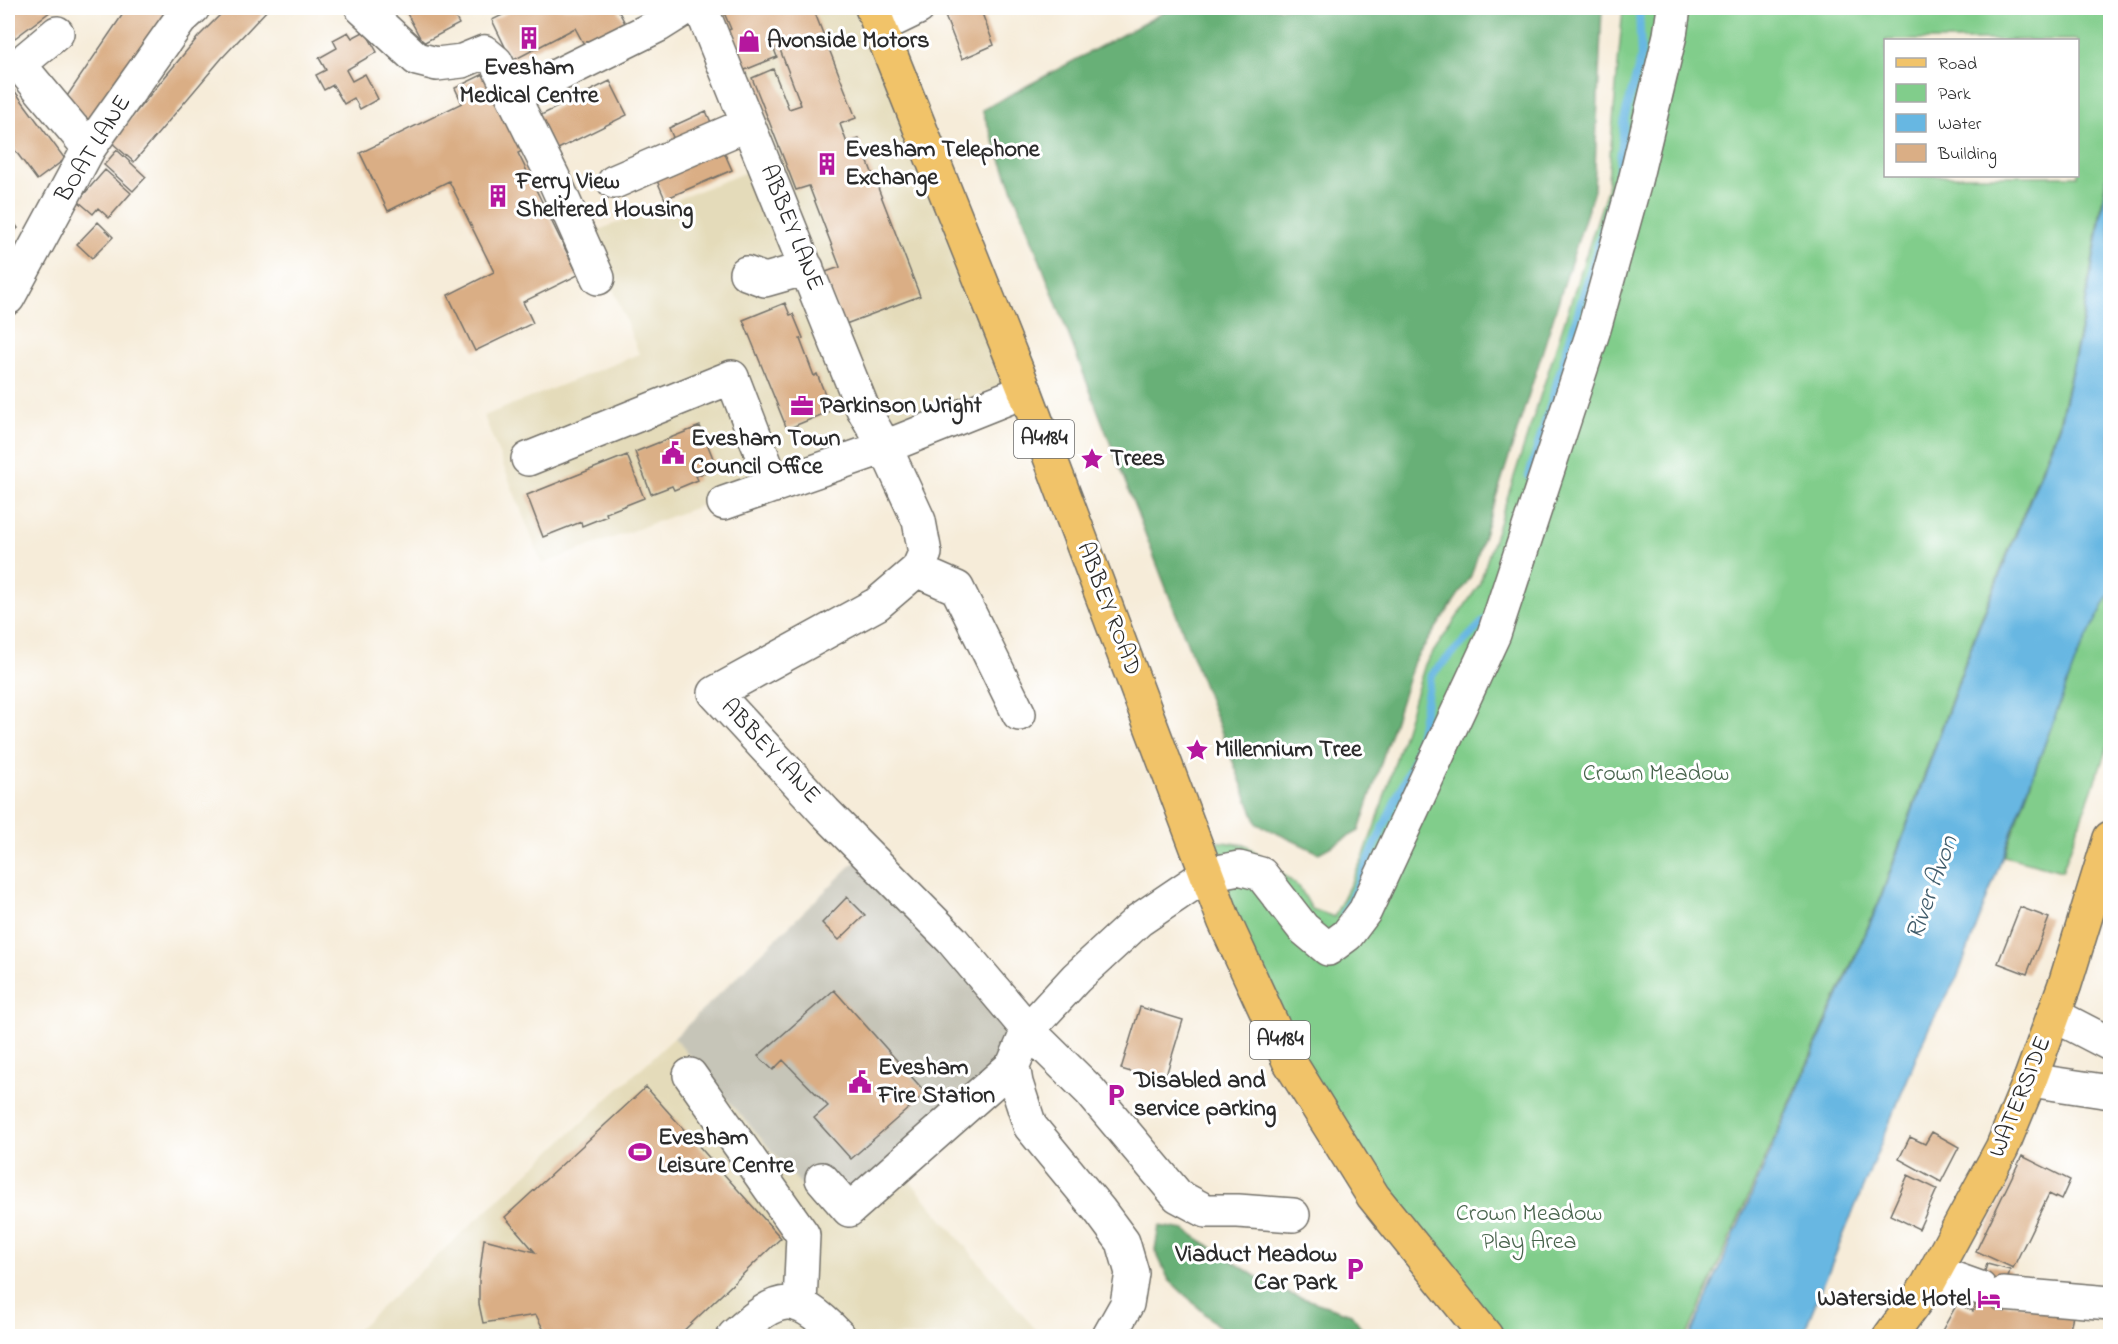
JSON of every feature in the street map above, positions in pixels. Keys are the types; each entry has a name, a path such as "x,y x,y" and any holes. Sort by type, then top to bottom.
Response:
{"main road":[{"name":"ABBEY ROAD","path":"875,17 1025,391 1224,920 1289,1061 1373,1196 1486,1336"},
{"name":"WATERSIDE","path":"1890,1336 1927,1286 2002,1148 2054,1015 2110,838"}],"street":[{"name":"BOAT LANE","path":"8,295 89,148 180,20 192,8"},
{"path":"362,8 414,69 462,61 483,52 496,62 553,177 598,278"},
{"path":"534,87 659,25 686,8"},
{"name":"ABBEY LANE","path":"701,8 863,410 885,447 919,521 925,553 918,569 877,604 715,693 825,812 952,940 1028,1030"},
{"path":"875,17 918,8 932,11 940,8"},
{"path":"822,1179 849,1210 1013,1065 1028,1030 1076,978 1139,920 1208,874 1239,868 1261,874 1303,928 1328,949 1347,935 1365,911 1494,634 1594,329 1634,185 1670,35 1674,8"},
{"path":"57,33 27,58 15,63 89,148"},
{"path":"614,182 748,124"},
{"path":"746,273 765,280 807,268"},
{"path":"528,459 732,377 774,486"},
{"path":"724,503 885,447 1025,391"},
{"path":"918,569 957,588 1019,714"},
{"path":"2054,1015 2110,1044"},
{"path":"1028,1030 1090,1091 1178,1196 1206,1211 1293,1215"},
{"path":"1013,1065 1016,1083 1030,1126 1123,1242 1132,1273 1127,1304 1109,1336"},
{"path":"690,1075 803,1235 800,1304"},
{"path":"2030,1080 2110,1092"},
{"path":"1935,1272 1992,1291 2110,1303"},
{"path":"734,1336 748,1323 774,1306 788,1302 800,1304 839,1336"}],"shaded area":[{"path":"695,8 864,8 1011,380 887,437 542,564 484,416 639,354 591,233 762,166"},
{"path":"865,852 1028,1030 1013,1065 834,1223 674,1038"},
{"path":"674,1038 834,1223 900,1169 1041,1336 350,1336"}],"green space":[{"path":"1172,8 1602,8 1594,190 1471,576 1414,661 1359,831 1319,853 1257,824 982,110"},
{"name":"Crown Meadow","path":"1623,8 2109,8 2110,154 2082,322 2058,427 1976,631 1879,901 1687,1336 1487,1336 1282,1036 1197,839 1246,845 1300,888 1312,909 1334,917 1363,858 1379,814 1425,664 1479,585 1607,190"},
{"path":"2110,593 2110,740 2062,871 2004,856 2077,657"},
{"path":"1159,1226 1185,1230 1275,1289 1351,1314 1368,1336 1229,1336 1169,1280 1155,1250"}],"water":[{"name":"River Avon","path":"2110,163 2110,593 2077,657 1958,976 1928,1029 1802,1336 1690,1336 1880,901 1977,632 2059,428 2083,322"}],"building":[{"path":"8,8 55,8 15,38 8,28"},
{"path":"127,8 175,8 93,122 63,102"},
{"path":"227,8 269,8 222,58 134,162 111,142 198,37"},
{"path":"404,8 450,8 459,24 423,43"},
{"name":"Evesham Medical Centre","path":"517,8 617,8 627,27 586,48 575,28 512,61 492,20"},
{"name":"Evesham Telephone Exchange","path":"722,8 813,8 856,118 840,124 847,143 859,139 920,296 843,325 823,273 840,267 809,186 796,190 752,78 773,69 789,109 801,105 779,47 774,49 777,57 740,72 723,32 731,29"},
{"path":"966,8 980,8 994,45 962,59 945,16"},
{"path":"365,31 377,52 346,70 352,81 365,74 378,99 360,109 354,98 344,104 333,85 324,90 316,75 326,70 319,58 337,48 333,40 348,32 352,38"},
{"name":"Ferry View Sheltered Housing","path":"494,69 532,146 518,153 578,275 523,302 533,323 475,351 448,295 494,272 449,181 388,211 360,153 462,103 455,88"},
{"path":"610,81 627,115 554,151 537,117"},
{"path":"8,82 65,159 37,180 8,141"},
{"path":"706,111 732,170 665,199 655,176 684,163 669,128"},
{"path":"117,150 146,177 133,191 104,165"},
{"path":"105,170 131,193 109,218 98,208 93,214 78,201"},
{"path":"8,214 18,228 8,236"},
{"path":"98,222 113,237 92,258 77,244"},
{"path":"785,303 790,315 793,314 803,338 800,339 814,376 817,374 827,399 824,400 828,412 787,429 743,320"},
{"path":"700,426 717,468 696,476 698,480 674,490 672,486 651,494 635,452"},
{"path":"627,455 644,498 606,513 607,516 582,526 581,522 543,537 527,495"},
{"path":"847,897 865,915 839,940 822,923"},
{"path":"2020,907 2049,918 2027,974 1998,963"},
{"name":"Evesham Fire Station","path":"834,990 926,1093 851,1159 814,1118 828,1106 783,1060 773,1070 758,1056"},
{"path":"1140,1007 1183,1020 1164,1082 1121,1069"},
{"name":"Evesham Leisure Centre","path":"646,1087 781,1238 678,1336 547,1336 536,1315 483,1323 479,1304 479,1279 484,1239 535,1252 505,1217"},
{"path":"1932,1132 1959,1147 1941,1182 1899,1159 1910,1137 1925,1144"},
{"path":"2022,1156 2070,1180 2061,1200 2049,1194 2013,1268 1976,1251"},
{"path":"1908,1175 1937,1189 1919,1229 1890,1215"},
{"name":"Waterside Hotel","path":"1987,1264 2010,1270 2001,1303 2074,1312 2068,1336 2004,1336 1990,1331 1988,1336 1939,1336 1957,1304 1973,1311"}],"waterway":[{"path":"1529,476 1618,179 1625,116 1641,58 1639,8"},
{"path":"1344,914 1416,755 1431,675 1485,620"}],"place":[{"name":"Evesham Medical Centre","path":"529,38"},
{"name":"Avonside Motors","path":"749,41"},
{"name":"Evesham Telephone Exchange","path":"827,164"},
{"name":"Ferry View Sheltered Housing","path":"498,196"},
{"name":"Parkinson Wright","path":"802,406"},
{"name":"Evesham Town Council Office","path":"673,453"},
{"name":"Trees","path":"1092,459"},
{"name":"Millennium Tree","path":"1197,750"},
{"name":"Evesham Fire Station","path":"860,1082"},
{"name":"Disabled and service parking","path":"1116,1095"},
{"name":"Evesham Leisure Centre","path":"640,1152"},
{"name":"Viaduct Meadow Car Park","path":"1355,1269"},
{"name":"Waterside Hotel","path":"1989,1299"}],"park label":[{"name":"Crown Meadow Play Area","path":"1529,1228"}]}
